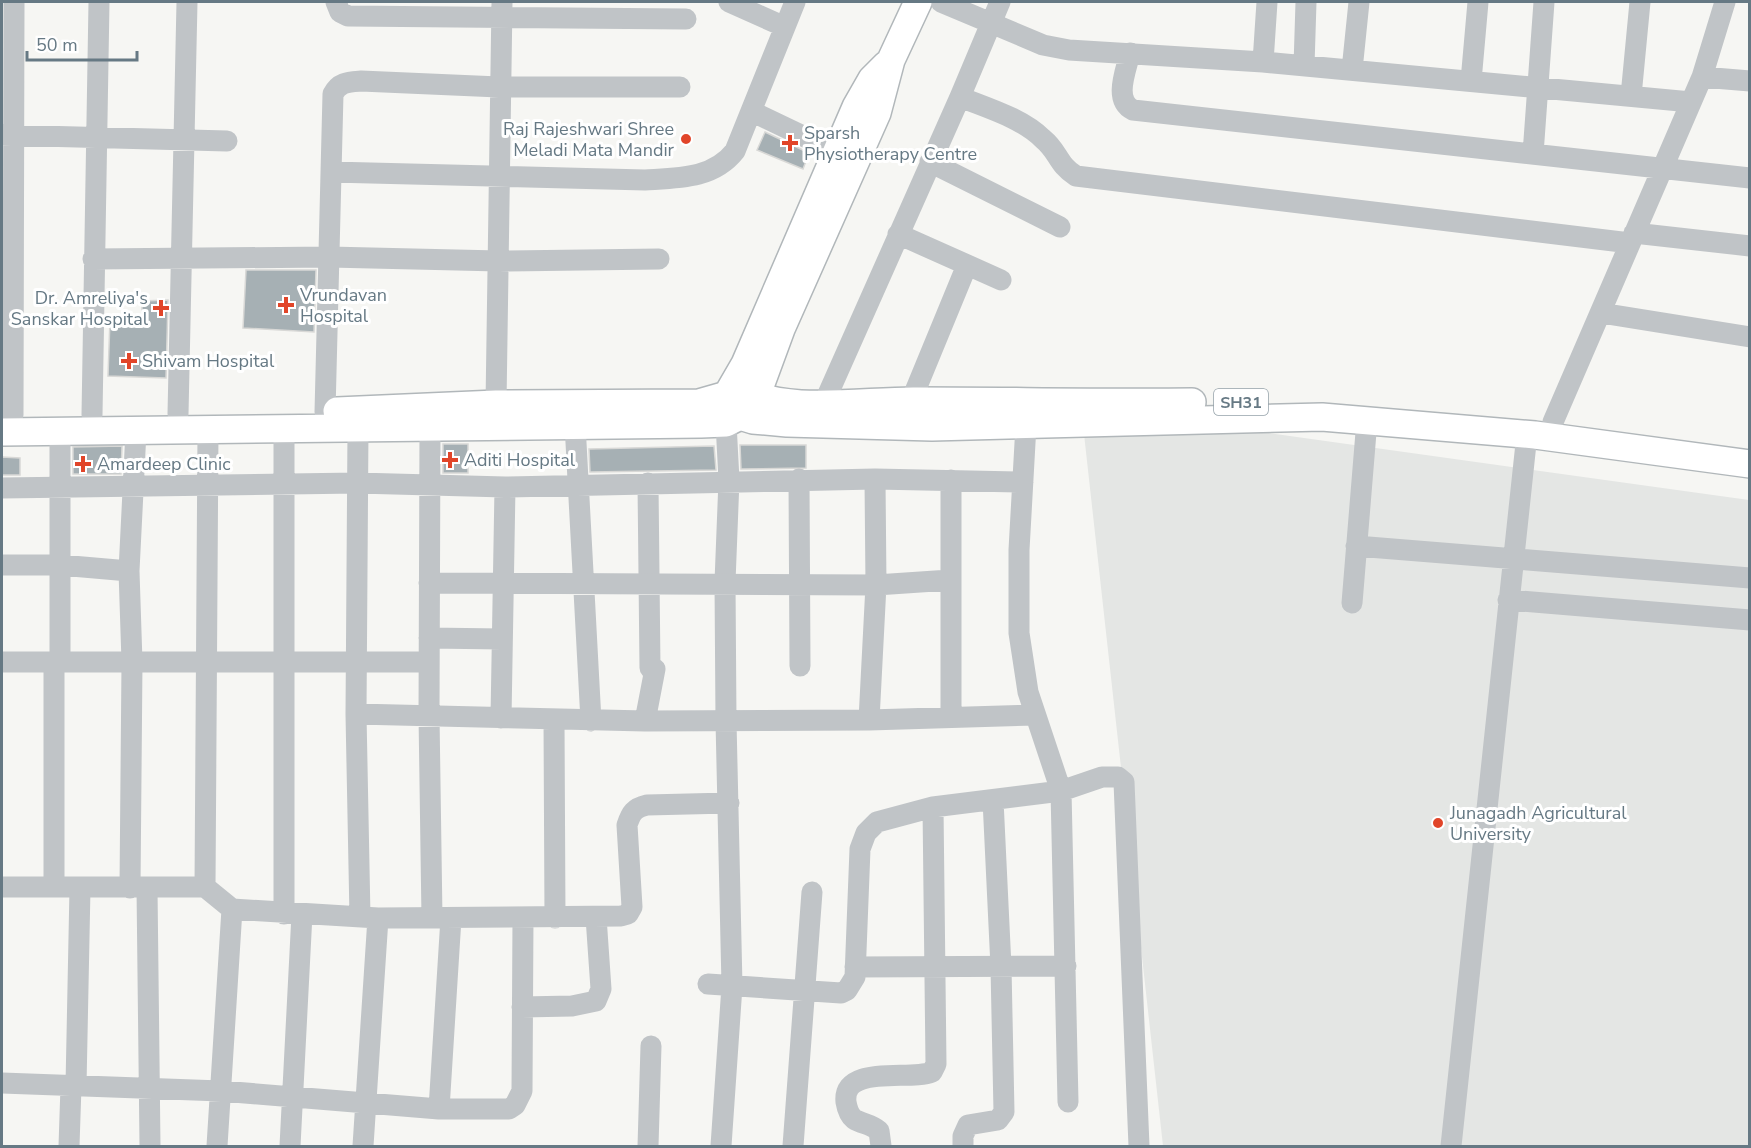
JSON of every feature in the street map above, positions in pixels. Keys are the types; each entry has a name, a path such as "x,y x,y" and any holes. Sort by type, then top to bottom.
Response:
{"main road":[{"path":"735,404 781,329 846,156 877,113 891,60 918,2"},
{"name":"SH31","path":"735,404 911,401 1290,402 1364,405 1553,422 1749,447"},
{"path":"5,421 92,415 325,412 496,404 699,403 735,404 787,423 932,427 1297,417 1367,420 1527,434 1749,464"},
{"path":"5,421 60,431 430,428 575,424 735,404"}],"street":[{"path":"5,421 8,135 14,2"},
{"path":"92,415 99,2"},
{"path":"178,414 187,2"},
{"path":"336,2 340,12 348,16 501,10 686,19"},
{"path":"729,2 785,27"},
{"path":"331,172 645,180 693,175 716,169 725,163 735,151 795,2"},
{"path":"941,2 1043,45 1069,50 1263,62 1691,102"},
{"path":"824,403 1000,2"},
{"path":"1263,62 1267,2"},
{"path":"1304,66 1306,2"},
{"path":"1352,70 1359,2"},
{"path":"1470,81 1478,2"},
{"path":"1533,154 1544,2"},
{"path":"1631,96 1640,2"},
{"path":"1553,422 1702,77 1725,2"},
{"path":"496,404 501,10"},
{"path":"1130,53 1122,99 1126,106 1133,110 1749,178"},
{"path":"1702,77 1749,81"},
{"path":"325,412 333,94 337,87 346,82 361,81 499,87 680,87"},
{"path":"960,97 999,112 1043,138 1062,167 1077,176 1632,238 1749,246"},
{"path":"751,111 846,156"},
{"path":"8,135 227,141"},
{"path":"930,162 1060,227"},
{"path":"898,234 1001,280"},
{"path":"93,259 329,257 499,261 659,259"},
{"path":"911,401 967,265"},
{"path":"1600,313 1749,337"},
{"path":"721,1146 732,986 725,582 735,404"},
{"path":"1352,603 1367,420"},
{"path":"575,424 591,721"},
{"path":"1026,425 1018,550 1019,633 1024,674 1035,715 1058,780 1066,966 1068,1102"},
{"path":"357,428 356,714 369,917 363,1146"},
{"path":"430,428 429,715 442,918 439,1109"},
{"path":"284,429 284,662 293,914 293,1098 290,1146"},
{"path":"136,430 129,571 138,888 150,1146"},
{"path":"205,887 208,430"},
{"path":"54,888 60,431"},
{"path":"1451,1146 1527,434"},
{"path":"2,488 357,483 429,487 506,487 799,479 1023,482"},
{"path":"799,479 800,666"},
{"path":"869,720 876,585 875,479"},
{"path":"951,480 951,717"},
{"path":"645,721 652,669 648,483"},
{"path":"501,718 502,582 506,487"},
{"path":"1356,546 1749,578"},
{"path":"2,565 60,565 129,571"},
{"path":"429,583 799,582 876,585 950,580"},
{"path":"1508,600 1749,620"},
{"path":"429,638 502,639"},
{"path":"2,662 429,662"},
{"path":"356,714 591,721 869,720 1035,715"},
{"path":"554,720 555,918"},
{"path":"708,984 841,993 847,990 855,977 860,849 866,833 877,822 933,807 993,800 1058,780 1112,775 1119,777 1124,782 1139,1146"},
{"path":"963,1146 963,1136 968,1125 998,1119 1004,1112 1001,966 993,800"},
{"path":"2,904 2,887 205,887 232,909 293,914 442,918 621,916 627,914 632,907 627,825 631,814 638,807 729,803"},
{"path":"881,1146 879,1131 854,1119 848,1112 846,1100 850,1086 856,1080 871,1076 924,1076 933,1072 936,1064 933,807"},
{"path":"69,1146 80,888"},
{"path":"793,1146 812,892"},
{"path":"217,1146 232,909"},
{"path":"522,1007 572,1006 596,1001 602,989 596,916"},
{"path":"2,1083 221,1091 439,1109 499,1110 515,1105 522,1091 523,918"},
{"path":"855,967 1066,966"},
{"path":"648,1146 651,1046"}],"shaded area":[{"name":"Junagadh Agricultural University","path":"1081,407 1749,500 1749,1146 1163,1146"}],"building":[{"path":"765,132 809,153 803,169 757,150"},
{"path":"246,270 316,270 314,332 243,328"},
{"path":"168,300 166,378 108,376 110,319 142,320 142,301"},
{"path":"443,444 468,444 468,473 443,473"},
{"path":"740,445 806,445 806,468 741,469"},
{"path":"122,446 121,474 73,474 73,447"},
{"path":"714,446 716,470 590,472 589,449"},
{"path":"2,457 20,458 20,475 2,475"}],"place":[{"name":"Raj Rajeshwari Shree Meladi Mata Mandir","path":"686,139"},
{"name":"Sparsh Physiotherapy Centre","path":"790,143"},
{"name":"Vrundavan Hospital","path":"286,305"},
{"name":"Dr. Amreliya's Sanskar Hospital","path":"161,308"},
{"name":"Shivam Hospital","path":"129,361"},
{"name":"Aditi Hospital","path":"450,460"},
{"name":"Amardeep Clinic","path":"83,464"},
{"name":"Junagadh Agricultural University","path":"1438,823"}]}
